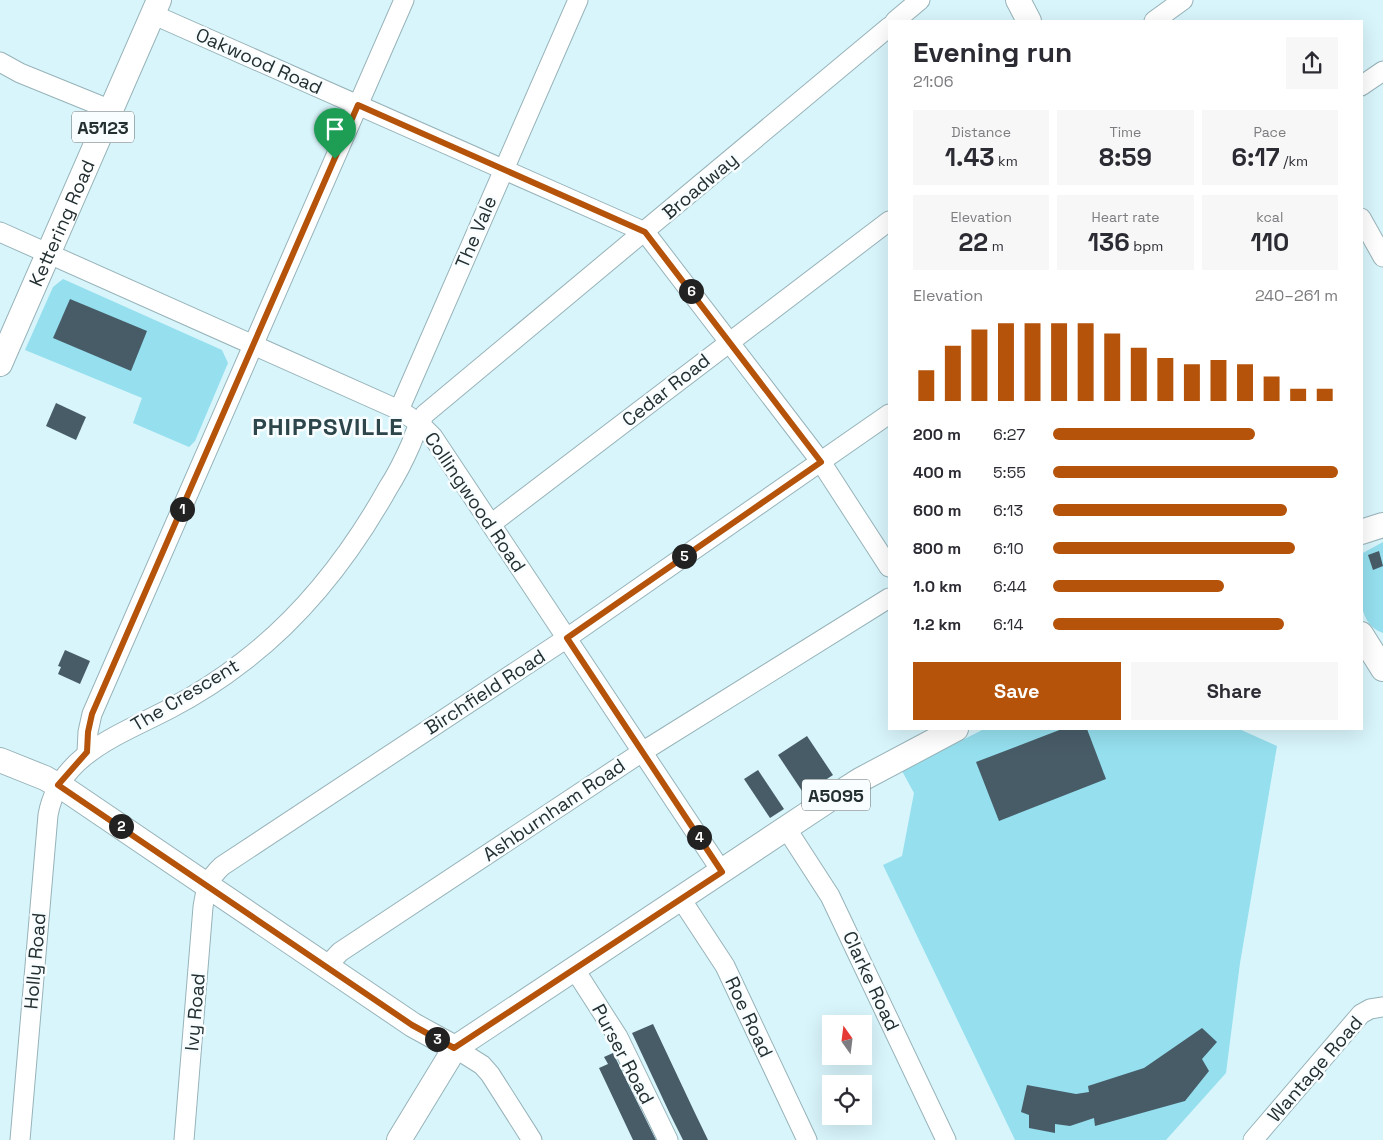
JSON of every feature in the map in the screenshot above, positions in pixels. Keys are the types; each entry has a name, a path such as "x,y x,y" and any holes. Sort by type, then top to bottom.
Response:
{"main road":[{"path":"1018,0 1028,20"},
{"name":"Kettering Road","path":"0,364 155,7"},
{"path":"1363,634 1383,642"},
{"path":"1363,636 1383,669"},
{"name":"A5095","path":"454,1048 575,970 860,780 954,730"},
{"path":"0,760 58,785 412,1025 454,1048 399,1140"}],"street":[{"path":"87,752 88,732 92,714 404,0"},
{"name":"The Vale","path":"399,410 578,0"},
{"path":"896,20 920,0"},
{"path":"1155,20 1183,0"},
{"name":"Oakwood Road","path":"155,7 358,105 645,232 821,462 888,564"},
{"name":"Broadway","path":"419,423 426,414 888,27"},
{"path":"0,62 20,73 111,110"},
{"path":"1363,85 1383,71"},
{"name":"Cedar Road","path":"491,524 888,222"},
{"path":"1363,222 1383,257"},
{"name":"Collingwood Road","path":"0,232 399,410 419,423 432,437 491,524 722,872"},
{"name":"Birchfield Road","path":"206,884 222,866 567,638 888,415"},
{"name":"The Crescent","path":"58,785 87,752 210,685 244,661 303,608 350,549 376,510 399,469 419,423"},
{"name":"Ashburnham Road","path":"326,967 347,948 642,752 888,599"},
{"name":"Holly Road","path":"20,1140 48,815 50,800 58,785"},
{"name":"Clarke Road","path":"786,828 830,896 946,1140"},
{"name":"Ivy Road","path":"184,1140 206,884"},
{"name":"Roe Road","path":"681,900 725,966 807,1140"},
{"name":"Purser Road","path":"575,970 618,1037 668,1140"},
{"name":"Wantage Road","path":"1253,1140 1361,1014 1383,1007"},
{"path":"454,1048 486,1069 532,1140"}],"shaded area":[{"path":"63,279 222,350 228,363 195,441 189,447 133,423 142,398 25,350 53,287"},
{"path":"1383,542 1383,633 1373,628 1363,610 1363,553"},
{"path":"982,730 1241,730 1277,746 1240,963 1226,1073 1166,1140 1015,1140 883,865 902,856 914,793 902,771"}],"building":[{"path":"70,299 147,331 131,371 53,338"},
{"path":"56,403 86,417 76,440 46,426"},
{"path":"1379,551 1383,566 1373,570 1368,555"},
{"path":"65,650 90,661 80,684 58,674 61,667 58,666"},
{"path":"1059,730 1087,730 1106,779 999,821 976,762"},
{"path":"807,736 833,775 804,794 778,755"},
{"path":"758,770 784,809 770,818 744,779"},
{"path":"653,1024 708,1140 683,1140 670,1114 632,1033"},
{"path":"1202,1028 1217,1042 1202,1059 1209,1071 1185,1101 1095,1126 1094,1118 1070,1126 1055,1124 1055,1133 1029,1128 1029,1115 1021,1112 1027,1085 1076,1094 1089,1092 1088,1086 1144,1068"},
{"path":"613,1053 656,1140 633,1140 599,1068 608,1064 604,1057"}],"district":[{"name":"PHIPPSVILLE","path":"328,426"}],"route":[{"path":"358,105 645,232 821,462 567,638 722,872 454,1048 412,1025 58,785 87,752 88,732 92,714 335,159 358,105"}]}
